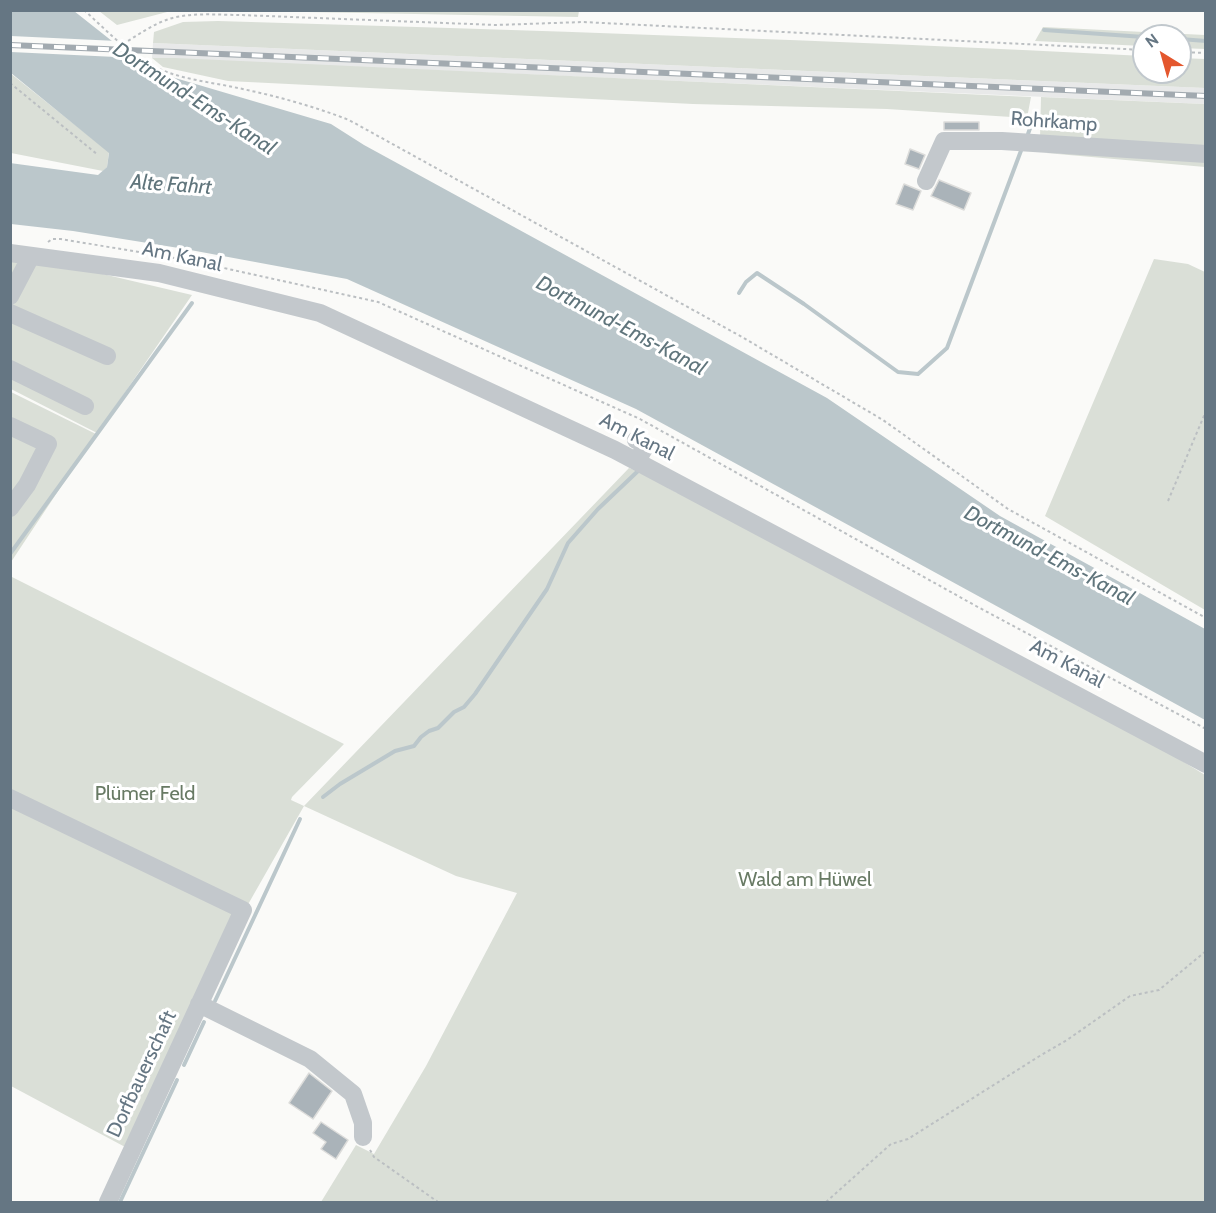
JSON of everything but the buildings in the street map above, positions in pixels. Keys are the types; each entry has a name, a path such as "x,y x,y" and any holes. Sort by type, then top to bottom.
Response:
{"street":[{"name":"Rohrkamp","path":"926,181 944,141 1002,141 1206,154"},
{"name":"Am Kanal","path":"10,253 159,273 320,313 637,461 1206,764"},
{"path":"10,296 31,256"},
{"path":"10,313 107,356"},
{"path":"10,369 85,406"},
{"path":"10,426 48,444 19,482 10,508"},
{"path":"636,440 646,445 637,461"},
{"path":"10,798 243,910 199,1004"},
{"name":"Dorfbauerschaft","path":"108,1203 199,1004 310,1059 353,1094 363,1124 363,1137"}],"path":[{"path":"84,10 122,45 154,67 187,78 316,107 349,120 742,337 883,420 1008,509 1206,618"},
{"path":"122,45 150,27 170,18 241,15 496,25 583,22 1132,49"},
{"path":"10,83 98,155"},
{"path":"1168,501 1206,411"},
{"path":"826,1203 891,1144 908,1139 1067,1040 1130,996 1158,990 1206,951"},
{"path":"363,1137 374,1157 438,1203"}],"shaded area":[{"path":"153,43 1205,88 1206,104 152,58"}],"green space":[{"path":"99,11 171,11 117,25"},
{"path":"251,11 579,11 578,17"},
{"path":"218,21 681,36 1132,55 1132,84 1192,84 1192,58 1205,59 1205,88 153,43 154,32 183,22"},
{"path":"1043,27 1132,31 1132,45 1035,41"},
{"path":"1192,34 1205,35 1205,49 1192,48"},
{"path":"152,58 1031,97 1027,118 887,109 693,104 228,81 163,67"},
{"path":"10,73 109,152 107,167 103,171 11,153"},
{"path":"1041,97 1205,104 1205,149 1040,138"},
{"path":"1046,153 1205,157 1205,167"},
{"path":"10,255 39,259 192,295 97,433 11,389"},
{"path":"1154,259 1188,264 1205,272 1205,610 1045,516"},
{"path":"11,392 96,434 11,562"},
{"name":"Wald am Hüwel","path":"629,468 641,472 677,493 683,492 1130,729 1205,775 1205,1202 321,1202 356,1145 374,1154 426,1066 517,893 456,876 304,806"},
{"name":"Plümer Feld","path":"10,576 344,744 292,797 291,800 304,806 246,908 127,1148 11,1086"}],"water":[{"path":"11,11 74,11 141,64 165,75 331,124 364,145 827,398 1000,516 1205,629 1205,720 636,409 347,279 185,249 73,231 11,224 10,163 98,175 107,167 109,153 11,73"}],"pier":[{"path":"11,36 117,41 137,58 11,52"}],"waterway":[{"path":"1044,30 1132,36"},
{"path":"1192,40 1206,41"},
{"path":"1028,134 1035,114"},
{"path":"739,293 746,282 757,273 898,372 918,374 947,348 1022,148"},
{"path":"10,554 192,303"},
{"path":"323,797 340,784 395,751 414,746 421,737 438,728 454,712 464,707 547,589 568,543 598,509 638,471"},
{"path":"215,1001 300,819"},
{"path":"184,1065 204,1022"},
{"path":"120,1202 177,1080"}],"railway":[{"path":"10,45 1206,96"}],"water label":[{"name":"Dortmund-Ems-Kanal","path":"194,99"},
{"name":"Alte Fahrt","path":"171,185"},
{"name":"Dortmund-Ems-Kanal","path":"621,326"},
{"name":"Dortmund-Ems-Kanal","path":"1049,556"}]}
